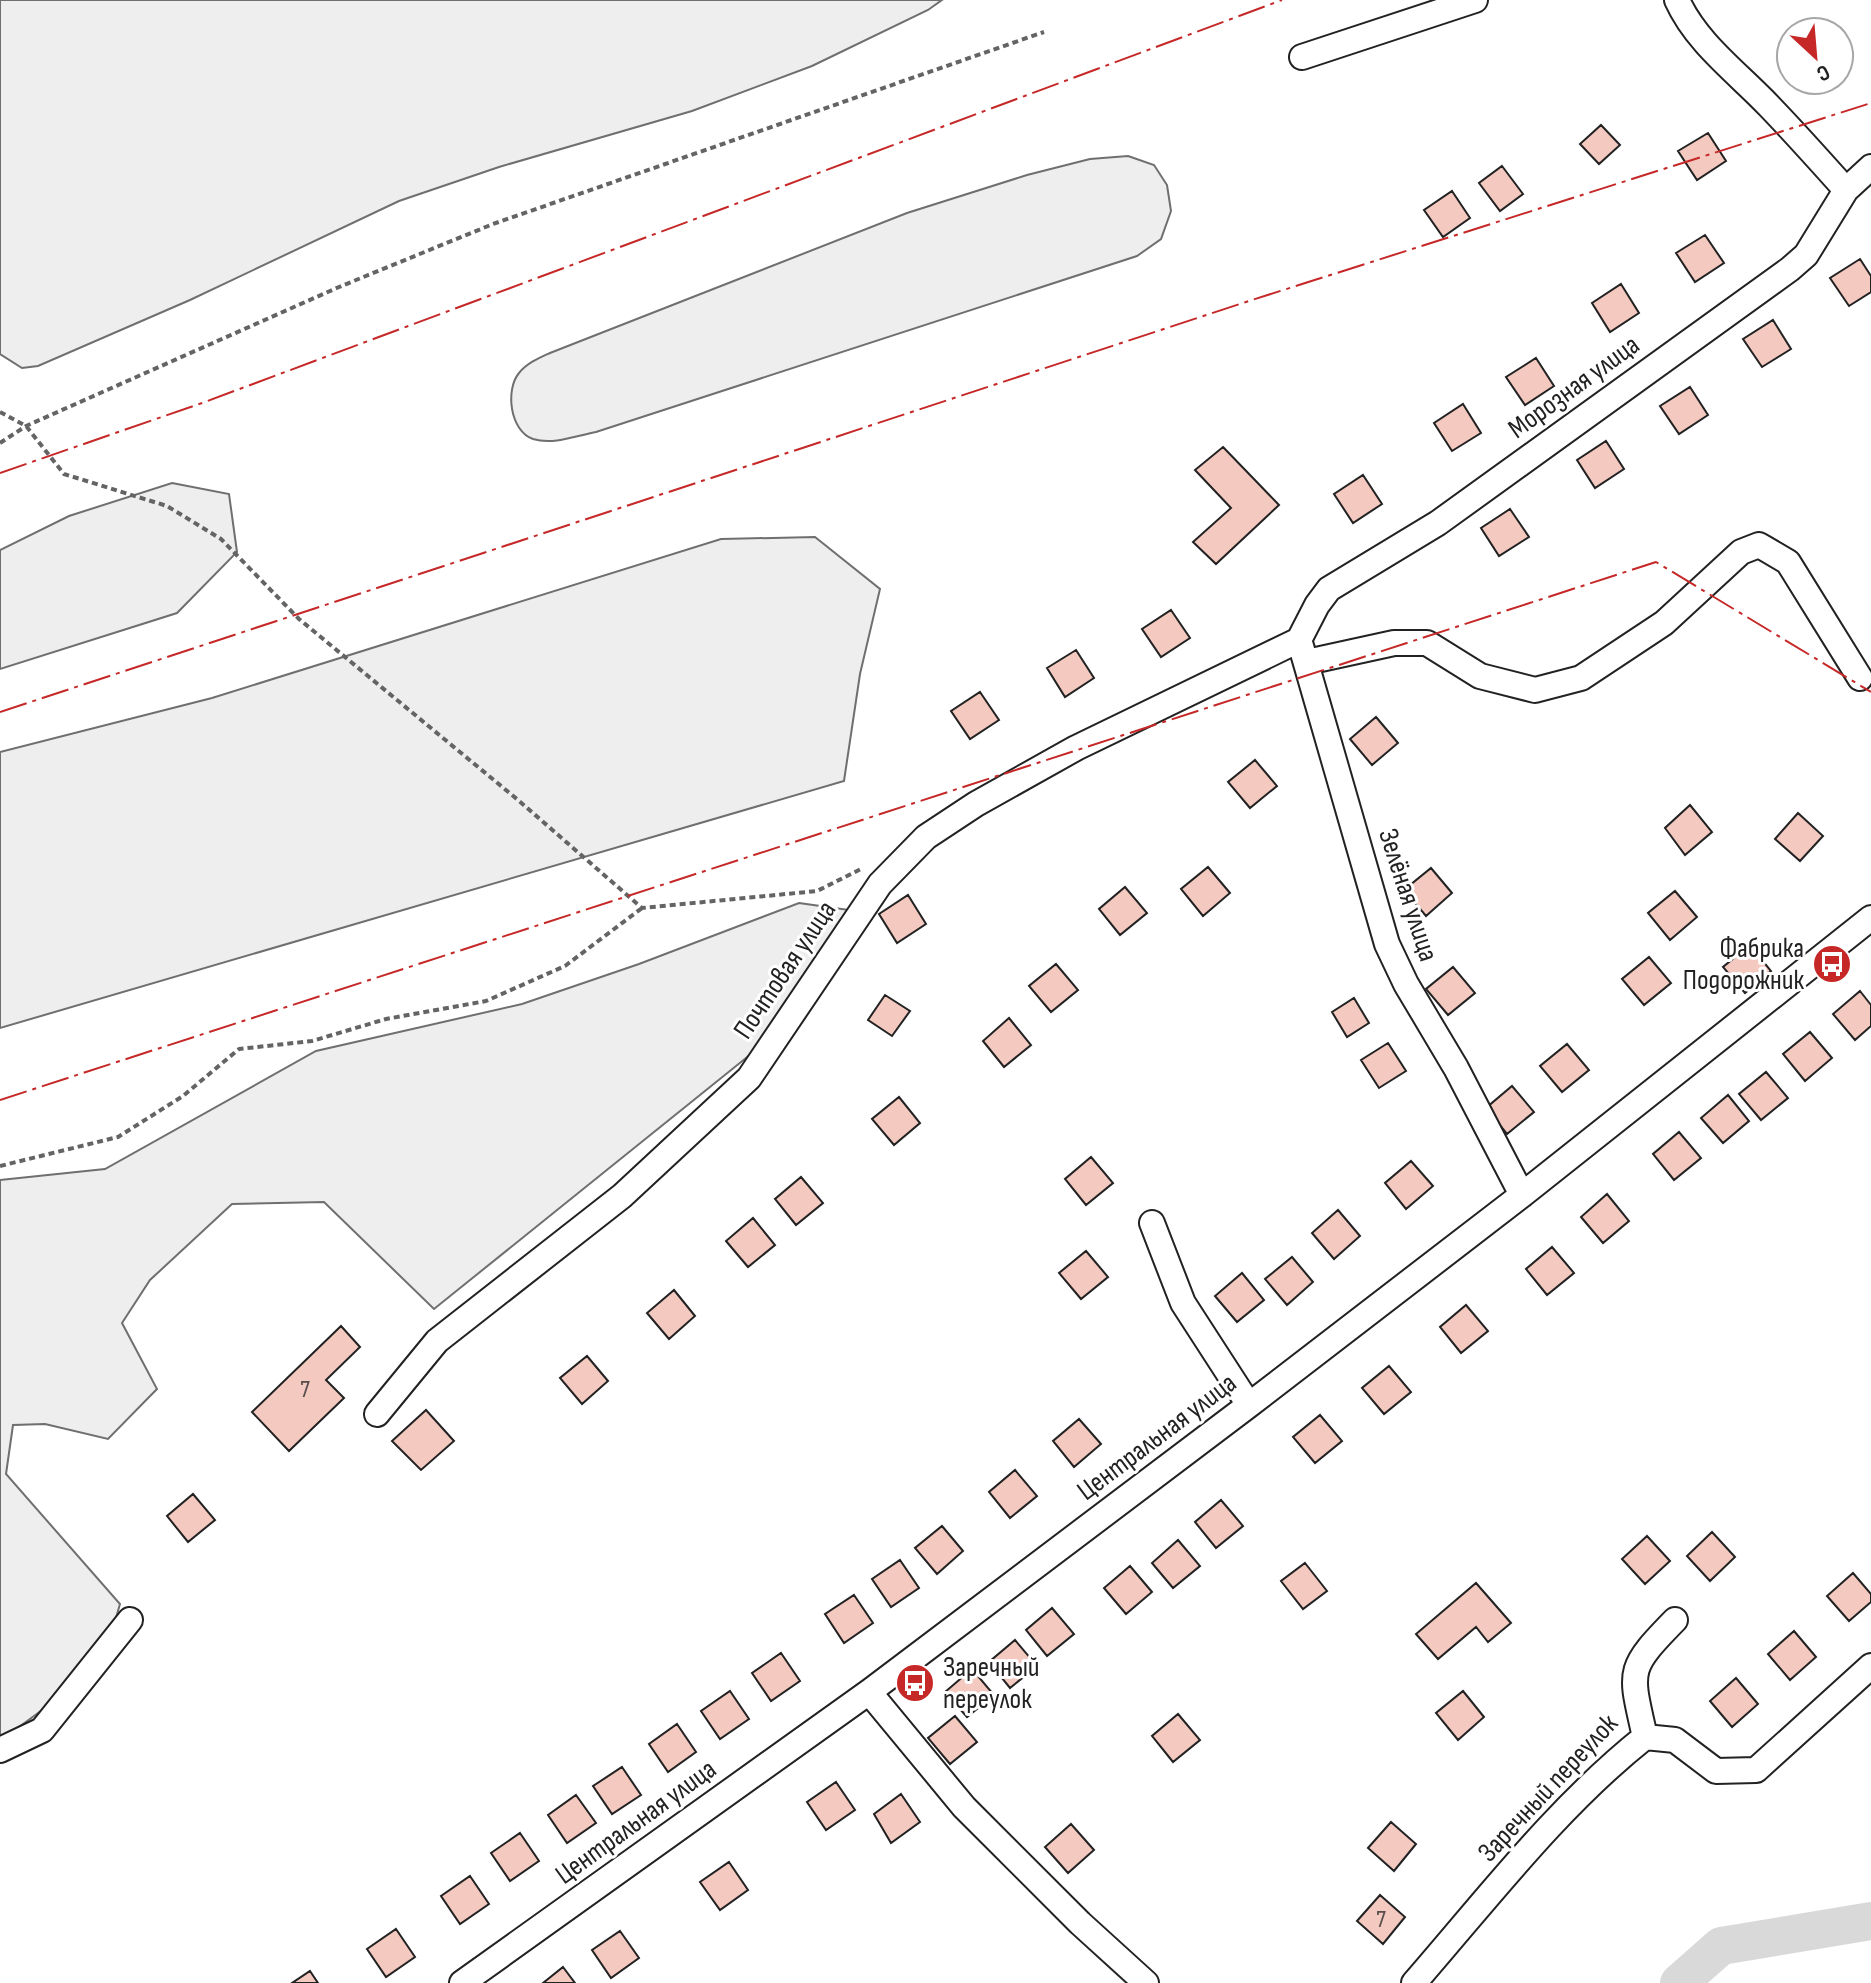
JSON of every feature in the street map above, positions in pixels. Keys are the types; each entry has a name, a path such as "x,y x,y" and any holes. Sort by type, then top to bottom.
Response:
{"street":[{"path":"1302,57 1475,0"},
{"path":"1677,0 1698,36 1770,107 1846,190"},
{"name":"Морозная улица","path":"1303,651 1317,605 1329,589 1438,523 1790,269 1806,255 1846,190 1871,167"},
{"name":"Почтовая улица","path":"377,1414 437,1341 622,1196 749,1078 880,884 926,837 976,804 1076,748 1303,651 1427,643 1480,676 1535,690 1581,678 1664,623 1741,552 1759,545 1788,562 1860,678"},
{"name":"Зелёная улица","path":"1303,651 1387,944 1522,1195"},
{"name":"Центральная улица","path":"462,1983 869,1692 1249,1405 1522,1195 1871,918"},
{"path":"1152,1223 1183,1303 1249,1405"},
{"path":"0,1750 42,1730 130,1620"},
{"name":"Заречный переулок","path":"1414,1983 1570,1802 1645,1737 1633,1677 1644,1651 1675,1620"},
{"path":"1645,1737 1675,1740 1716,1771 1756,1770 1871,1666"},
{"path":"869,1692 964,1807 1080,1923 1146,1983"}],"path":[{"path":"0,443 26,426 324,293 493,224 1044,32"},
{"path":"0,412 26,426 64,474 167,506 221,539 299,619 518,800 642,908"},
{"path":"0,1166 118,1137 183,1096 239,1049 312,1041 386,1019 486,1001 565,966 642,908 817,891 871,864"}],"shaded area":[{"path":"0,0 942,0 928,10 812,66 692,111 499,167 399,201 190,300 38,366 22,368 0,354"},
{"path":"1128,156 1154,165 1167,185 1171,211 1161,239 1137,256 596,432 541,441 525,435 515,419 511,399 515,380 526,366 550,353 907,213 1027,175 1090,159"},
{"path":"172,483 229,494 237,552 177,613 0,669 0,550 69,516"},
{"path":"815,537 880,589 860,674 844,781 0,1028 0,752 212,698 721,539"},
{"path":"799,903 849,910 777,1033 434,1309 324,1202 232,1204 150,1280 122,1323 157,1389 108,1439 45,1424 13,1425 6,1474 120,1604 102,1666 0,1741 0,1180 105,1169 316,1051 522,1004 639,964"}],"building":[{"path":"1601,125 1620,145 1599,164 1580,144"},
{"path":"1708,133 1726,161 1697,180 1678,151"},
{"path":"1502,166 1523,194 1500,211 1479,183"},
{"path":"1452,191 1470,218 1443,237 1424,210"},
{"path":"1705,235 1724,263 1695,282 1676,253"},
{"path":"1860,259 1871,276 1871,292 1849,306 1830,278"},
{"path":"1621,284 1639,313 1610,332 1592,303"},
{"path":"1773,320 1791,349 1762,367 1743,339"},
{"path":"1536,358 1554,386 1525,405 1506,377"},
{"path":"1690,387 1708,415 1679,434 1660,406"},
{"path":"1463,404 1481,433 1452,451 1434,423"},
{"path":"1606,441 1624,469 1595,488 1577,460"},
{"path":"1223,447 1279,505 1216,564 1193,542 1231,508 1195,470"},
{"path":"1363,475 1382,504 1353,523 1334,494"},
{"path":"1510,509 1529,537 1499,556 1481,528"},
{"path":"1171,610 1190,638 1161,657 1142,629"},
{"path":"1076,650 1094,678 1065,697 1047,668"},
{"path":"980,692 999,720 970,739 951,711"},
{"path":"1376,717 1398,743 1372,765 1350,739"},
{"path":"1255,760 1277,786 1250,808 1228,782"},
{"path":"1690,805 1712,832 1685,855 1665,828"},
{"path":"1798,813 1823,836 1800,861 1775,839"},
{"path":"1208,867 1230,893 1203,916 1181,889"},
{"path":"1431,868 1452,893 1426,916 1404,890"},
{"path":"1125,887 1147,913 1120,935 1099,909"},
{"path":"1675,891 1697,917 1670,940 1648,913"},
{"path":"908,895 926,924 897,943 879,914"},
{"path":"1750,945 1771,971 1745,993 1723,967"},
{"path":"1649,957 1671,983 1644,1005 1622,979"},
{"path":"1056,964 1078,990 1051,1012 1029,986"},
{"path":"1453,967 1475,993 1448,1015 1426,989"},
{"path":"1860,991 1871,1005 1871,1026 1855,1040 1833,1014"},
{"path":"885,995 910,1011 892,1036 868,1020"},
{"path":"1354,998 1369,1023 1347,1037 1332,1012"},
{"path":"1009,1018 1031,1045 1004,1067 983,1041"},
{"path":"1810,1032 1832,1058 1805,1081 1783,1054"},
{"path":"1388,1043 1406,1071 1379,1088 1361,1060"},
{"path":"1567,1044 1589,1070 1562,1092 1540,1066"},
{"path":"1766,1072 1788,1098 1761,1120 1739,1094"},
{"path":"1512,1086 1534,1112 1507,1134 1486,1108"},
{"path":"1728,1095 1749,1121 1723,1143 1701,1118"},
{"path":"899,1097 920,1123 894,1145 872,1119"},
{"path":"1679,1132 1701,1158 1674,1180 1653,1154"},
{"path":"1091,1157 1113,1183 1086,1205 1065,1179"},
{"path":"1411,1161 1433,1186 1406,1209 1385,1183"},
{"path":"801,1177 823,1203 796,1225 775,1199"},
{"path":"1607,1194 1629,1221 1603,1243 1581,1217"},
{"path":"1338,1210 1360,1236 1334,1259 1312,1233"},
{"path":"753,1218 775,1245 748,1267 726,1241"},
{"path":"1552,1247 1574,1273 1547,1295 1526,1269"},
{"path":"1086,1251 1108,1277 1081,1299 1059,1273"},
{"path":"1292,1257 1313,1282 1287,1305 1265,1279"},
{"path":"1242,1273 1264,1300 1237,1322 1215,1296"},
{"path":"674,1290 695,1316 669,1339 647,1313"},
{"path":"1466,1305 1488,1331 1461,1353 1440,1327"},
{"path":"341,1326 360,1347 326,1380 344,1398 289,1451 252,1412"},
{"path":"587,1356 608,1381 582,1404 560,1378"},
{"path":"1389,1366 1411,1392 1384,1414 1362,1388"},
{"path":"426,1410 454,1441 421,1470 392,1441"},
{"path":"1320,1415 1342,1441 1315,1463 1293,1437"},
{"path":"1079,1419 1101,1444 1074,1467 1053,1441"},
{"path":"1015,1470 1037,1496 1010,1518 989,1492"},
{"path":"193,1494 215,1520 188,1542 167,1516"},
{"path":"1221,1500 1243,1526 1216,1548 1195,1522"},
{"path":"942,1526 963,1551 937,1574 915,1548"},
{"path":"1712,1532 1735,1557 1710,1581 1687,1556"},
{"path":"1647,1536 1670,1561 1645,1584 1622,1559"},
{"path":"1178,1540 1200,1566 1173,1588 1152,1563"},
{"path":"900,1560 919,1588 891,1607 872,1579"},
{"path":"1305,1563 1327,1591 1303,1609 1281,1581"},
{"path":"1130,1566 1152,1592 1126,1614 1104,1588"},
{"path":"1853,1573 1871,1594 1871,1602 1849,1621 1827,1596"},
{"path":"1476,1583 1511,1623 1488,1642 1476,1627 1438,1659 1416,1634"},
{"path":"854,1595 873,1623 844,1643 825,1614"},
{"path":"1052,1608 1074,1634 1047,1656 1026,1630"},
{"path":"1794,1631 1816,1657 1790,1680 1768,1654"},
{"path":"1015,1640 1037,1666 1010,1688 989,1662"},
{"path":"781,1653 800,1681 771,1701 752,1673"},
{"path":"972,1669 994,1695 967,1717 945,1692"},
{"path":"1736,1678 1758,1704 1732,1727 1710,1701"},
{"path":"730,1691 749,1719 720,1739 701,1711"},
{"path":"1463,1691 1484,1717 1458,1740 1436,1713"},
{"path":"1178,1714 1200,1740 1173,1762 1152,1736"},
{"path":"955,1716 977,1742 950,1764 928,1738"},
{"path":"677,1724 696,1752 668,1772 649,1744"},
{"path":"622,1767 641,1795 612,1814 593,1786"},
{"path":"836,1782 855,1810 826,1830 807,1802"},
{"path":"901,1794 920,1822 891,1843 874,1814"},
{"path":"576,1795 596,1823 567,1843 548,1815"},
{"path":"1391,1822 1416,1844 1394,1871 1368,1848"},
{"path":"1071,1824 1094,1850 1068,1873 1045,1847"},
{"path":"520,1833 539,1861 510,1881 491,1853"},
{"path":"729,1862 748,1890 720,1910 700,1882"},
{"path":"470,1876 489,1904 460,1924 441,1896"},
{"path":"1380,1895 1405,1917 1383,1944 1357,1921"},
{"path":"396,1929 415,1957 386,1977 367,1949"},
{"path":"620,1931 639,1958 611,1978 592,1950"},
{"path":"563,1967 575,1983 543,1983"},
{"path":"310,1971 318,1983 292,1983"}],"waterway":[{"path":"1679,1983 1721,1946 1871,1921"}],"power":[{"path":"0,473 202,403 1282,0"},
{"path":"0,712 1252,300 1871,103"},
{"path":"0,1100 1656,562 1871,692"}],"place":[{"name":"Фабрика Подорожник","path":"1832,964"},
{"name":"Заречный переулок","path":"915,1683"}]}
